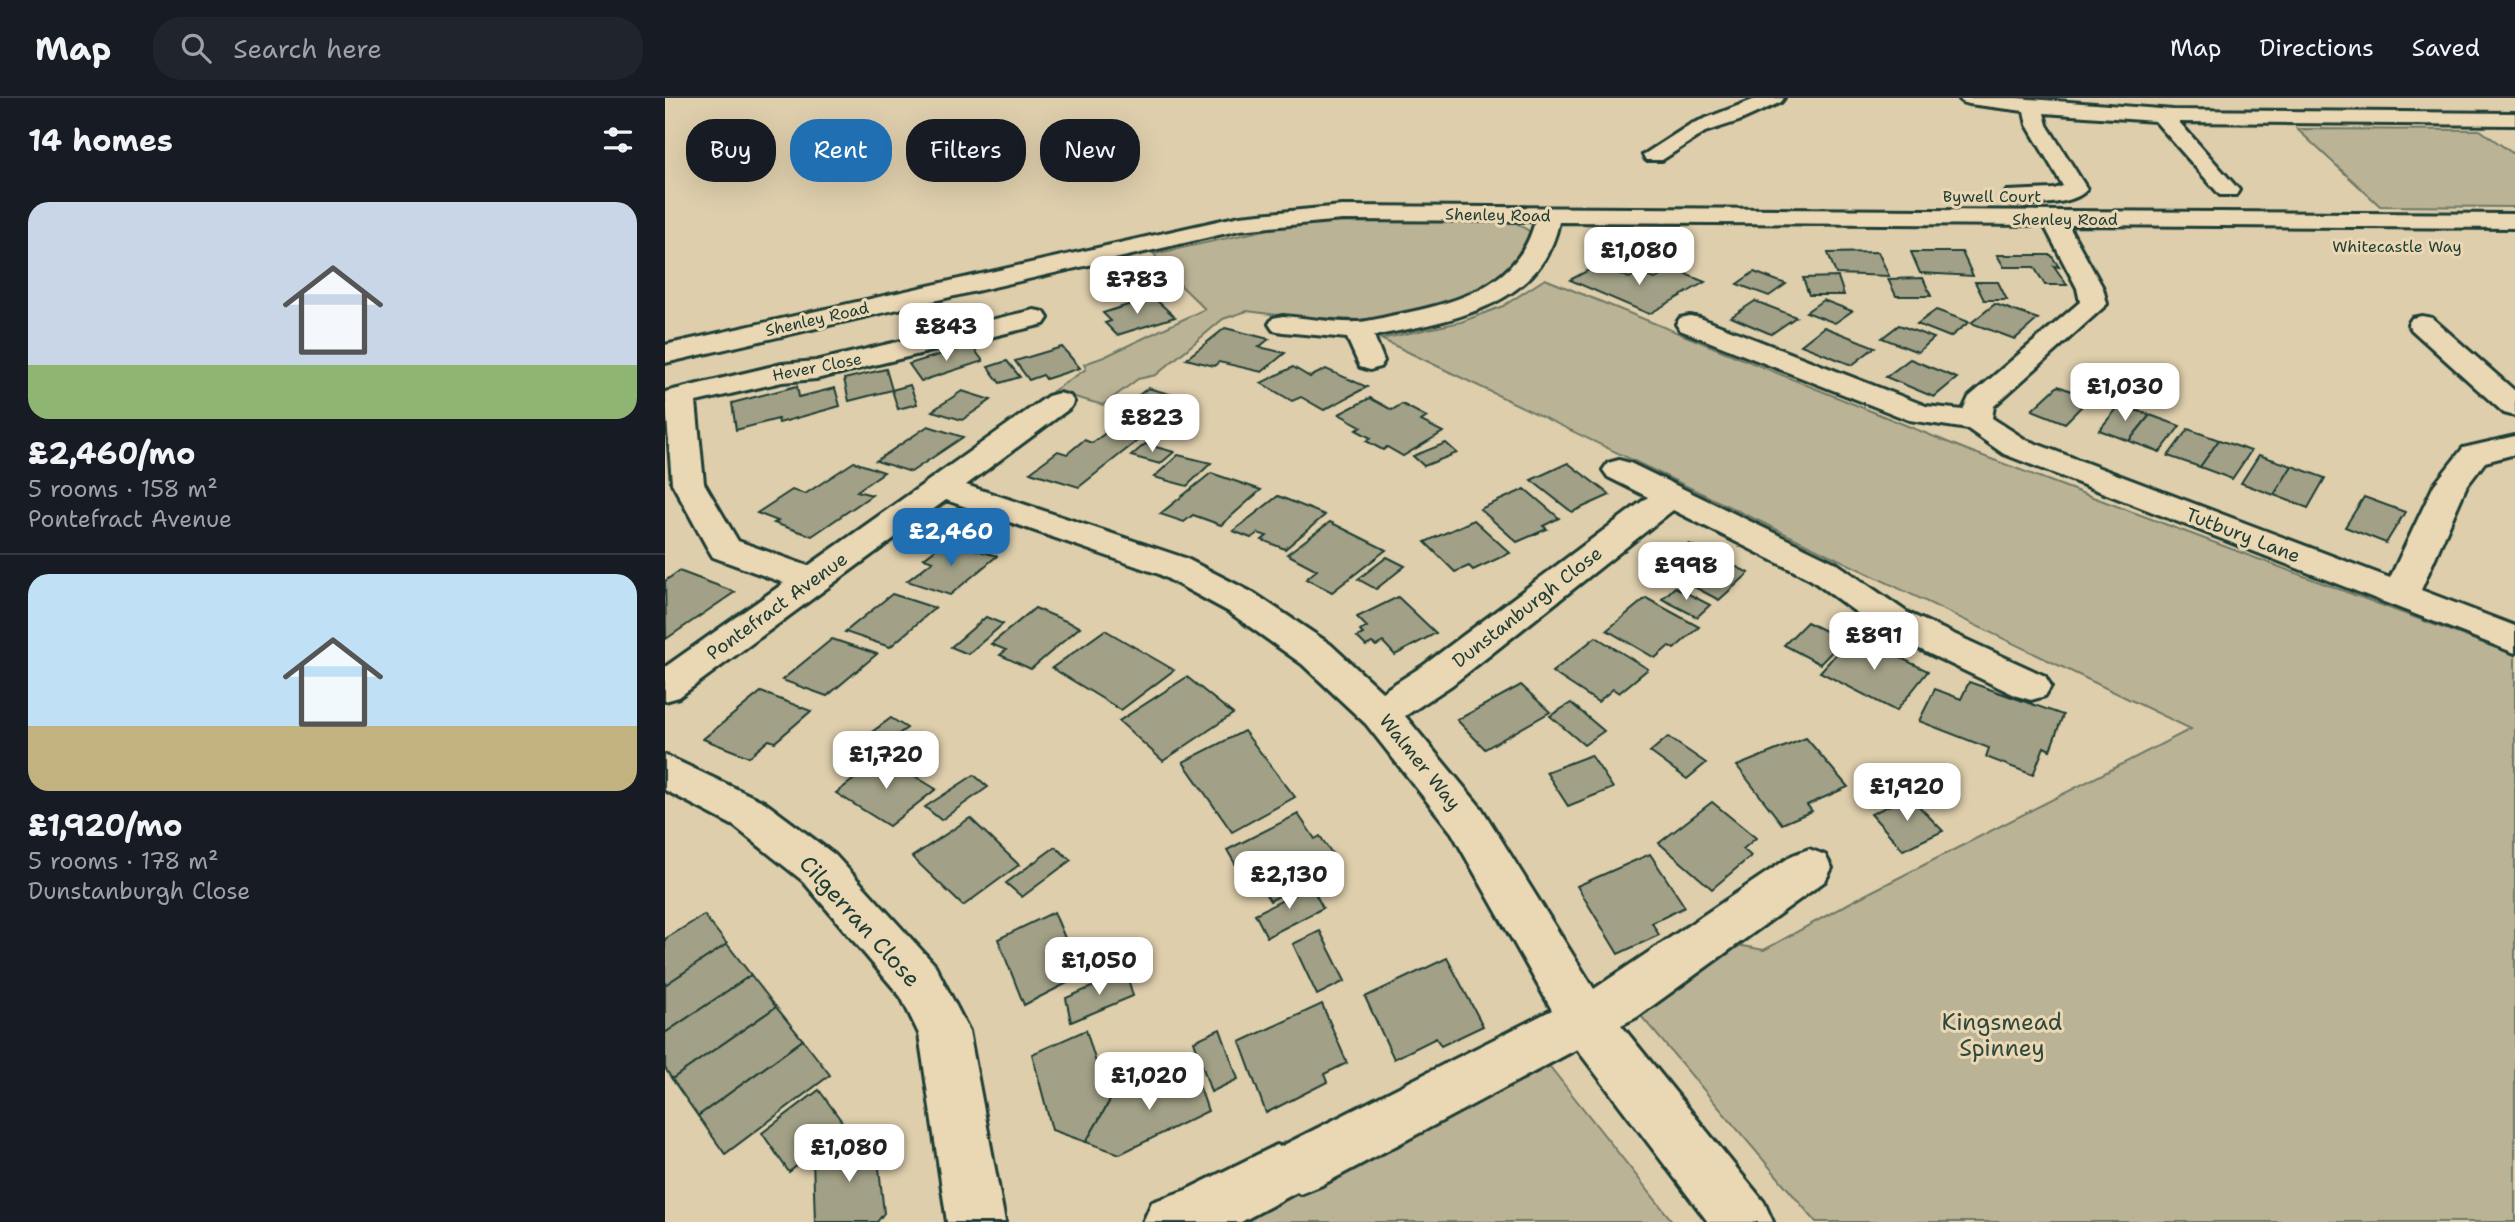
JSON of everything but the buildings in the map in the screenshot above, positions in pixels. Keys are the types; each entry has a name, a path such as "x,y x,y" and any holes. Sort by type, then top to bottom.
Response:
{"street":[{"path":"1654,155 1698,128 1732,117 1774,98"},
{"path":"1969,98 2033,107 2162,116 2509,119"},
{"path":"2237,98 2257,117"},
{"path":"2353,98 2380,118"},
{"path":"2472,98 2509,119"},
{"name":"Bywell Court","path":"1814,196 2057,196 2076,189 2037,125 2033,107"},
{"path":"2162,116 2228,190"},
{"path":"1283,324 1358,330 1451,312 1481,301 1501,289 1537,255 1547,233 1548,215"},
{"name":"Shenley Road","path":"665,354 1240,223 1295,216 1548,215 2053,236 2515,221"},
{"path":"1976,421 1980,403 2094,304 2090,288 2053,236"},
{"name":"Hever Close","path":"812,580 725,549 688,483 673,399 782,373 816,370 1034,318"},
{"name":"Tutbury Lane","path":"1690,324 1920,414 1976,421 2015,447 2515,640"},
{"path":"2422,324 2515,407"},
{"path":"1358,330 1370,361"},
{"name":"Pontefract Avenue","path":"665,688 1059,402"},
{"path":"2400,596 2449,485 2474,455 2515,445"},
{"path":"1619,470 1822,571 1895,622 2031,686"},
{"name":"Walmer Way","path":"941,487 1172,566 1242,603 1316,654 1380,713 1467,821 1585,1019 1744,1222"},
{"name":"Dunstanburgh Close","path":"1380,713 1438,675 1670,496"},
{"name":"Cilgerran Close","path":"665,771 749,814 819,869 918,981 944,1031 976,1222"},
{"path":"1172,1222 1194,1216 1289,1170 1619,1001 1809,868"}],"green space":[{"path":"2297,129 2480,130 2515,155 2515,207 2380,206"},
{"path":"1347,222 1515,222 1532,233 1524,255 1502,277 1466,297 1418,312 1360,320 1293,317 1247,311 1223,319 1156,375 1138,379 1103,405 1053,391 1086,369 1084,364 1205,309 1168,273 1154,254 1288,225"},
{"name":"Kingsmead Spinney","path":"1545,279 1967,450 2515,655 2515,1222 1816,1222 1641,1016 1732,944 1764,950 1855,900 2191,729 1381,339 1461,322 1503,306"},
{"path":"1547,1063 1673,1222 1243,1222"}]}
